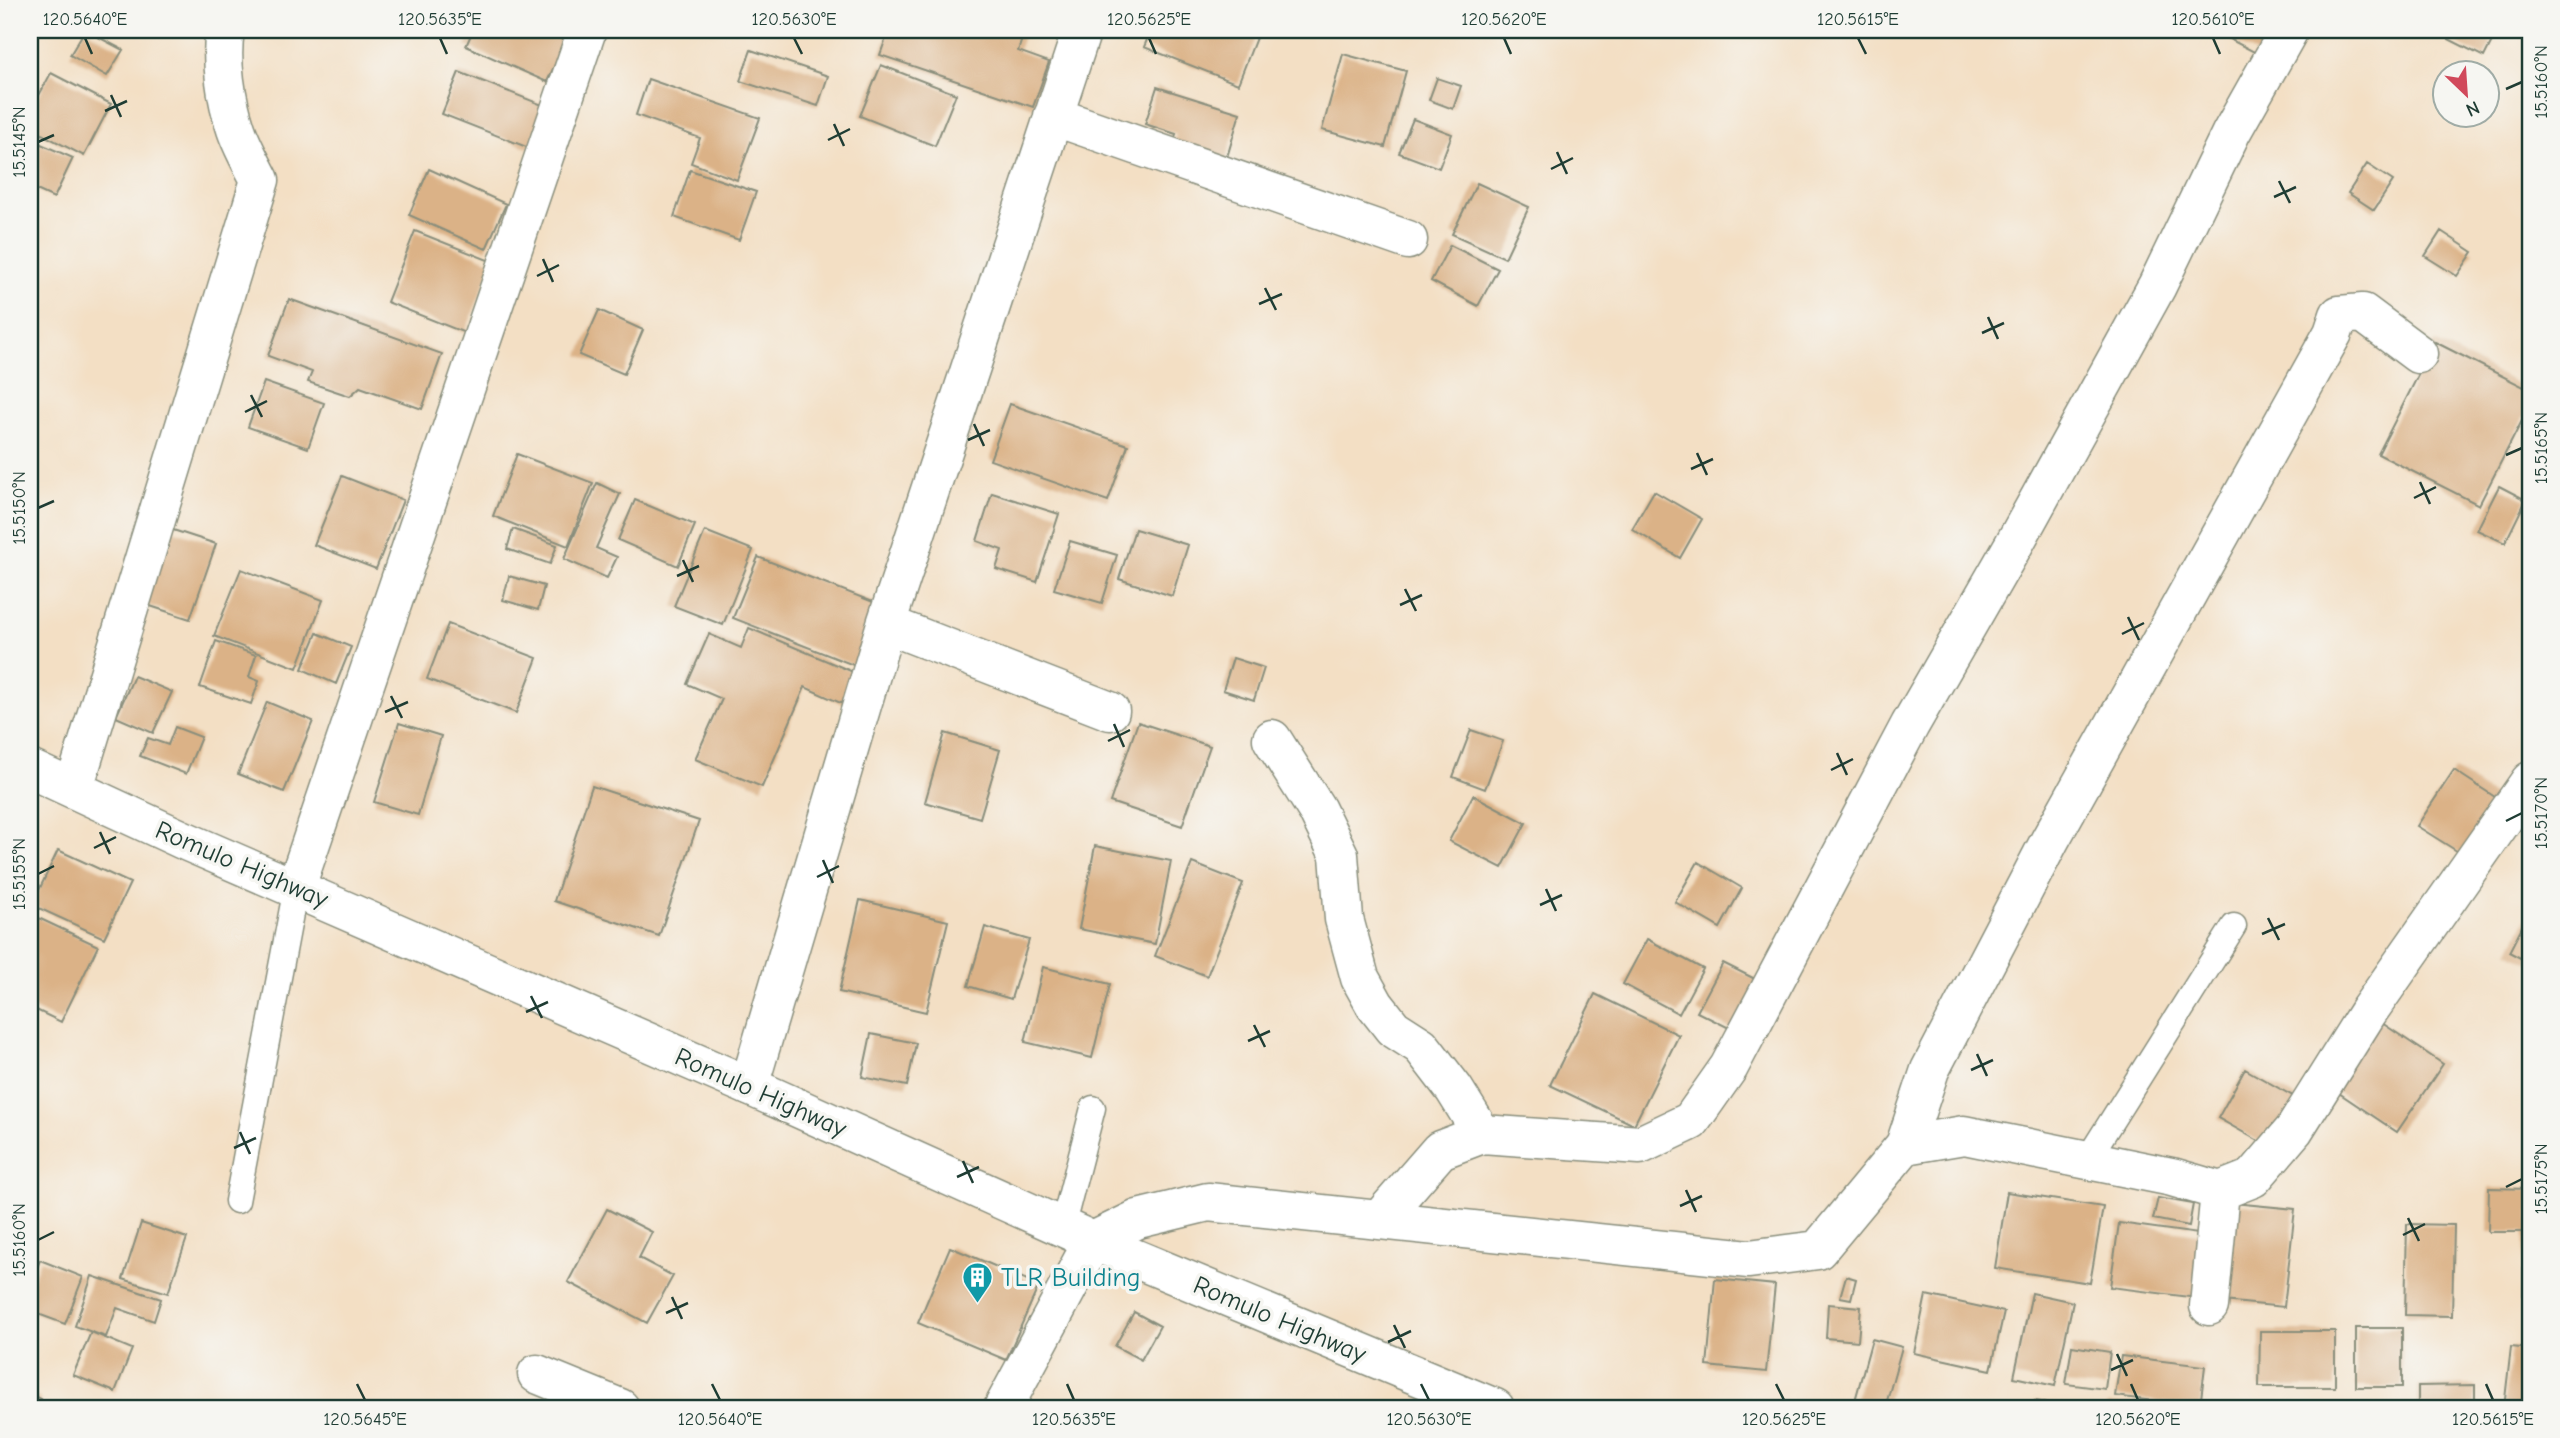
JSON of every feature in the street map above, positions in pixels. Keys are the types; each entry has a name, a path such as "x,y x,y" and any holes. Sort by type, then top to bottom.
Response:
{"main road":[{"path":"74,788 260,180 236,130 226,85 223,42 225,30"},
{"path":"296,887 587,30"},
{"path":"749,1086 886,624 1082,30"},
{"path":"1379,1220 1440,1150 1482,1134 1640,1145 1692,1121 1729,1067 1910,725 2157,286 2231,133 2289,30"},
{"path":"1053,116 1408,240"},
{"path":"1003,1408 1078,1235 1208,1202 1749,1259 1818,1250 1905,1145 1930,1070 2037,864 2333,333 2339,315 2363,313 2418,354"},
{"path":"886,624 1110,711"},
{"path":"1272,739 1317,810 1339,855 1345,919 1360,978 1375,1005 1394,1028 1421,1046 1446,1078 1482,1134"},
{"name":"Romulo Highway","path":"30,769 181,839 749,1086 1078,1235 1495,1408"},
{"path":"1905,1145 1964,1135 2172,1177 2220,1191 2253,1178 2294,1130 2368,1012 2530,781"},
{"path":"2209,1306 2220,1191"},
{"path":"537,1374 620,1408"}],"lane":[{"path":"237,1200 296,887"},
{"path":"2087,1160 2234,926"},
{"path":"1078,1235 1093,1108"}],"building":[{"path":"85,30 123,50 107,76 70,55"},
{"path":"473,30 543,30 566,40 547,82 466,46"},
{"path":"889,30 1025,30 1018,51 1049,62 1033,107 880,55"},
{"path":"1151,30 1259,30 1238,84 1144,47"},
{"path":"2212,30 2270,30 2258,54"},
{"path":"2431,30 2490,30 2496,33 2484,57"},
{"path":"751,50 828,76 818,106 740,81"},
{"path":"1343,54 1406,71 1385,147 1322,130"},
{"path":"881,65 956,94 935,146 860,116"},
{"path":"459,72 545,106 529,148 442,114"},
{"path":"51,73 111,104 84,156 30,128 30,112"},
{"path":"1437,78 1461,86 1453,109 1429,100"},
{"path":"648,79 760,118 737,180 691,163 700,138 636,115"},
{"path":"1157,87 1240,113 1225,164 1172,148 1176,134 1145,124"},
{"path":"1413,119 1452,134 1439,168 1399,153"},
{"path":"34,141 73,158 54,198 30,187 30,151"},
{"path":"2367,164 2393,181 2374,210 2348,193"},
{"path":"429,169 506,204 486,249 409,215"},
{"path":"690,170 756,192 739,240 674,217"},
{"path":"1477,183 1529,207 1505,258 1452,234"},
{"path":"415,231 493,262 465,333 387,302"},
{"path":"2441,231 2473,252 2457,276 2425,256"},
{"path":"1450,245 1498,269 1478,306 1431,281"},
{"path":"289,299 442,354 422,409 360,387 350,396 308,382 312,372 268,356"},
{"path":"599,310 643,330 624,374 579,355"},
{"path":"2435,342 2530,390 2530,405 2479,505 2378,454"},
{"path":"264,382 324,403 308,448 248,427"},
{"path":"1010,404 1128,445 1108,501 990,460"},
{"path":"517,454 593,483 568,546 493,516"},
{"path":"342,476 403,500 376,569 314,545"},
{"path":"597,483 620,494 596,548 617,557 607,578 564,559"},
{"path":"2499,486 2526,500 2505,543 2477,530"},
{"path":"1654,491 1702,519 1680,558 1632,529"},
{"path":"992,493 1059,514 1037,582 996,569 1002,550 977,541"},
{"path":"635,500 695,525 678,566 618,540"},
{"path":"167,528 216,544 190,619 141,603"},
{"path":"513,529 557,545 550,564 507,549"},
{"path":"1135,529 1188,545 1172,596 1119,579"},
{"path":"705,531 753,550 723,625 674,606"},
{"path":"1070,541 1117,555 1102,603 1054,589"},
{"path":"758,557 881,605 856,666 733,618"},
{"path":"241,569 323,600 297,668 214,636"},
{"path":"509,576 544,586 538,610 503,600"},
{"path":"448,624 537,658 516,713 427,679"},
{"path":"749,628 858,674 845,705 805,687 762,787 695,759 722,699 687,684 709,634 741,648"},
{"path":"317,633 351,647 336,684 302,669"},
{"path":"216,641 256,655 249,677 259,681 251,704 200,687"},
{"path":"1233,658 1264,668 1254,700 1223,690"},
{"path":"134,676 172,692 153,733 116,717"},
{"path":"267,702 313,721 284,792 238,774"},
{"path":"1138,722 1210,746 1182,826 1110,802"},
{"path":"399,723 441,736 418,815 374,802"},
{"path":"175,727 201,737 186,774 140,756 148,738 168,745"},
{"path":"1471,730 1503,741 1485,789 1453,777"},
{"path":"945,733 1000,750 980,818 925,802"},
{"path":"2454,770 2504,803 2468,858 2417,826"},
{"path":"592,786 699,821 659,936 554,901"},
{"path":"1473,795 1526,823 1502,868 1449,841"},
{"path":"1095,846 1171,861 1155,944 1079,929"},
{"path":"58,850 130,883 104,938 32,905"},
{"path":"1698,862 1742,888 1720,928 1675,902"},
{"path":"1192,863 1243,883 1207,976 1155,956"},
{"path":"860,900 948,921 926,1012 839,992"},
{"path":"2530,911 2530,963 2509,952"},
{"path":"30,914 98,946 61,1022 30,1007"},
{"path":"985,927 1029,940 1011,999 968,986"},
{"path":"1647,939 1703,969 1679,1014 1623,984"},
{"path":"1723,963 1761,982 1735,1031 1697,1012"},
{"path":"1043,967 1110,984 1092,1058 1025,1042"},
{"path":"1595,994 1679,1035 1634,1125 1550,1085"},
{"path":"2376,1019 2443,1064 2397,1132 2330,1087"},
{"path":"871,1034 916,1043 907,1086 862,1077"},
{"path":"2245,1069 2298,1099 2271,1148 2218,1118"},
{"path":"2489,1188 2530,1189 2530,1325 2523,1325 2524,1232 2488,1232"},
{"path":"2007,1192 2103,1207 2090,1283 1995,1268"},
{"path":"2158,1198 2193,1204 2189,1226 2153,1219"},
{"path":"2233,1203 2295,1209 2284,1307 2223,1301"},
{"path":"607,1209 652,1232 639,1258 673,1276 647,1323 568,1282"},
{"path":"141,1223 187,1238 168,1293 123,1279"},
{"path":"2119,1223 2206,1235 2197,1298 2110,1287"},
{"path":"2407,1224 2454,1225 2452,1316 2405,1315"},
{"name":"TLR Building","path":"950,1247 1039,1285 1006,1360 918,1323"},
{"path":"40,1260 83,1277 65,1324 30,1311 30,1286"},
{"path":"92,1276 161,1299 154,1321 117,1308 106,1337 75,1326"},
{"path":"1846,1276 1856,1279 1851,1299 1840,1297"},
{"path":"1715,1279 1775,1285 1766,1372 1707,1366"},
{"path":"2032,1293 2073,1302 2055,1386 2014,1377"},
{"path":"1926,1295 2004,1312 1991,1370 1914,1353"},
{"path":"1828,1304 1861,1307 1858,1341 1826,1338"},
{"path":"1134,1312 1160,1326 1141,1360 1115,1346"},
{"path":"2356,1328 2402,1328 2402,1387 2356,1387"},
{"path":"2260,1331 2335,1331 2335,1387 2259,1387"},
{"path":"91,1332 132,1349 115,1392 73,1375"},
{"path":"1872,1339 1902,1347 1885,1408 1853,1408"},
{"path":"2072,1346 2110,1352 2105,1389 2066,1384"},
{"path":"2511,1347 2530,1349 2530,1408 2504,1408"},
{"path":"2121,1356 2205,1366 2200,1407 2115,1396"},
{"path":"2475,1385 2475,1408 2418,1408 2418,1386"},
{"path":"30,1394 41,1399 37,1408 30,1408"},
{"path":"2035,1401 2072,1407 2072,1408 2034,1408"},
{"path":"2108,1404 2157,1406 2157,1408 2107,1408"}],"place":[{"name":"TLR Building","path":"978,1304"}]}
